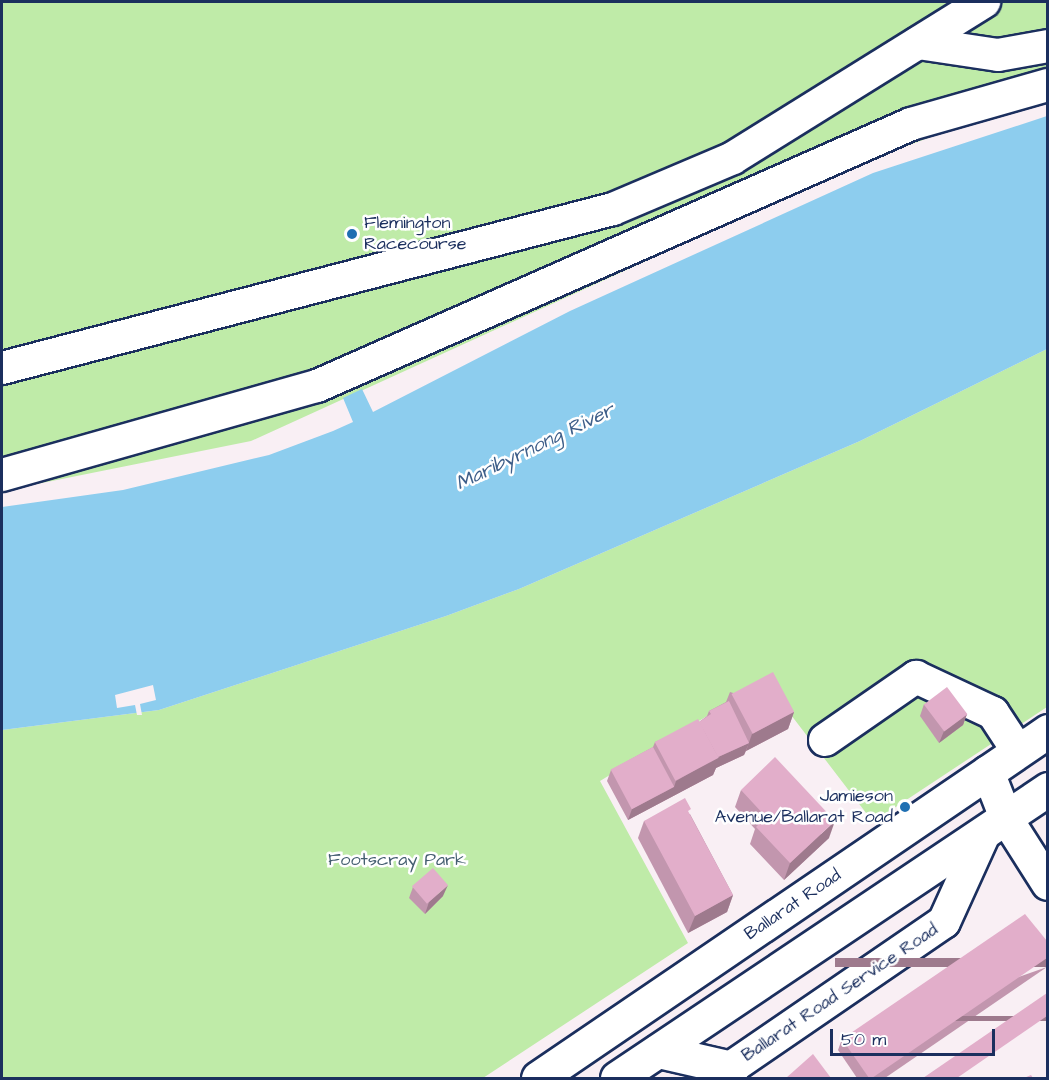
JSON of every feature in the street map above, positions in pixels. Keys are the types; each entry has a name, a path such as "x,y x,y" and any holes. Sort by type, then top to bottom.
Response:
{"highway":[{"name":"Ballarat Road","path":"538,1078 1047,731"},
{"path":"617,1078 1047,789"},
{"path":"658,1051 724,1073"}],"street":[{"path":"2,368 613,209 733,158 984,2"},
{"path":"918,43 998,55 1047,46"},
{"path":"2,475 317,387 911,124 1047,85"},
{"path":"825,740 916,677 993,713 1018,752"},
{"path":"988,772 995,826 1047,884"},
{"name":"Ballarat Road Service Road","path":"724,1073 944,922 995,826"}],"green space":[{"name":"Flemington Racecourse","path":"2,2 1047,2 1047,100 1000,111 859,164 251,441 2,491"},
{"name":"Footscray Park","path":"1047,349 1047,707 873,822 765,681 600,781 688,943 483,1078 2,1078 2,730 159,710 446,616 519,589 860,441"}],"water":[{"name":"Maribyrnong River","path":"1047,116 1047,349 860,441 519,589 446,616 159,710 2,730 2,507 123,490 269,455 353,422 343,398 362,389 373,412 570,311 873,173"}],"pier":[{"path":"153,685 156,700 140,704 142,715 137,715 135,705 117,708 115,695"}],"building":[{"path":"773,672 794,712 753,734 732,694"},
{"path":"947,687 967,714 944,732 924,704"},
{"path":"729,701 749,743 718,757 699,722 711,714 709,711"},
{"path":"698,719 719,758 675,781 655,742"},
{"path":"653,747 674,787 632,809 611,770"},
{"path":"775,757 835,821 790,863 756,827 766,817 741,790"},
{"path":"685,798 691,809 688,811 733,895 695,916 644,821"},
{"path":"433,868 448,885 427,904 412,886"},
{"path":"1025,914 1047,941 1047,958 869,1078 842,1039"},
{"path":"1047,993 1047,1016 957,1078 923,1078"},
{"path":"813,1054 831,1078 786,1078"}],"place":[{"name":"Flemington Racecourse","path":"352,234"},
{"name":"Jamieson Avenue/Ballarat Road","path":"905,807"}]}
